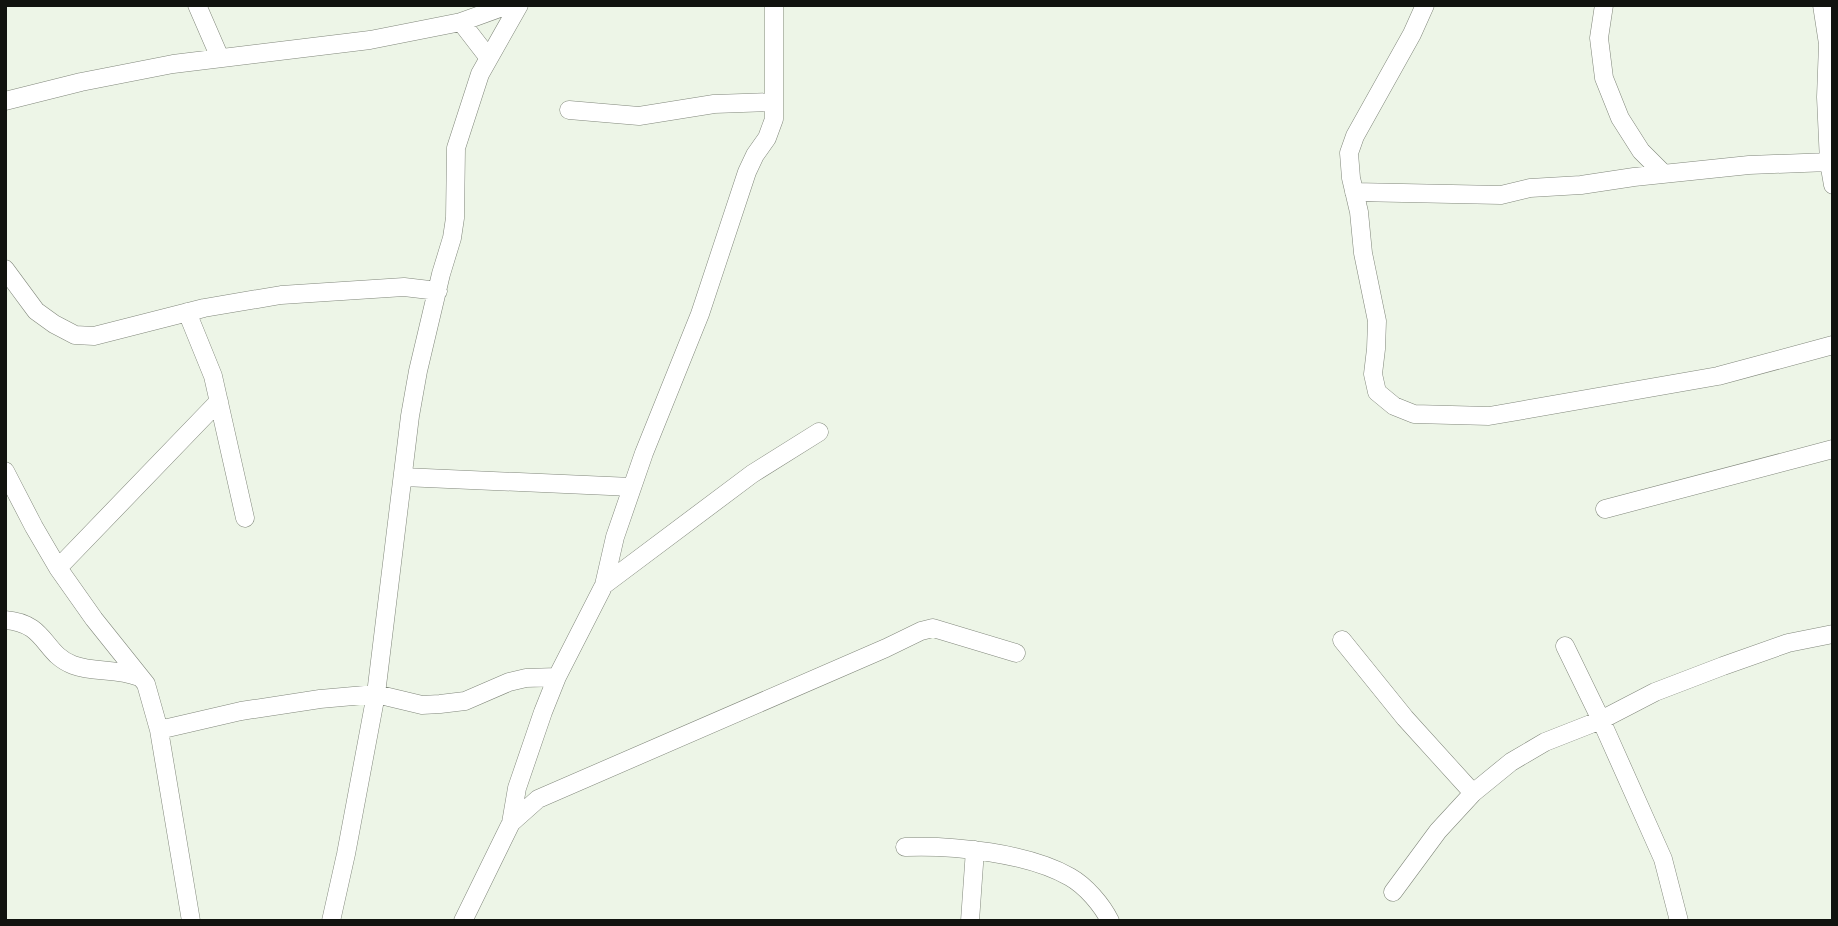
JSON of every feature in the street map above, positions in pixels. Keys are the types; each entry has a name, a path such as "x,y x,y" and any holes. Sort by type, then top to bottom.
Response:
{"street":[{"path":"197,5 220,58"},
{"path":"5,101 81,82 173,64 369,40 461,22 508,5"},
{"path":"331,921 376,694 402,477 418,371 449,253 455,218 456,148 476,83 519,5"},
{"path":"463,921 511,823 517,788 557,677 604,585 615,537 648,442 700,314 747,172 767,138 774,119 774,5"},
{"path":"1425,5 1412,34 1355,136 1349,153 1363,253 1377,321 1373,374 1377,392 1394,406 1413,414 1489,416 1718,376 1833,345"},
{"path":"1604,5 1599,38 1604,78 1620,118 1641,151 1664,174"},
{"path":"1822,5 1828,44 1826,97 1829,162 1833,185"},
{"path":"461,22 488,57"},
{"path":"569,110 639,117 714,104 774,102"},
{"path":"1354,192 1501,195 1530,188 1581,185 1749,165 1829,162"},
{"path":"5,269 36,311 75,335 94,336 187,312 293,294 404,287 438,291"},
{"path":"187,312 212,376 245,518"},
{"path":"58,568 219,401"},
{"path":"604,585 752,474 819,432"},
{"path":"1605,509 1833,449"},
{"path":"5,471 58,568 146,684 159,730 191,921"},
{"path":"402,477 632,487"},
{"path":"5,620 20,621 38,632 62,659 72,665 126,672 139,677"},
{"path":"511,823 538,799 921,631 933,628 951,632 1016,653"},
{"path":"1393,892 1438,831 1473,793 1511,762 1545,741 1601,720 1655,692 1723,666 1788,643 1833,634"},
{"path":"1342,640 1405,719 1473,793"},
{"path":"1565,646 1663,859 1679,921"},
{"path":"159,730 266,706 320,699 376,694 422,705 465,701 509,682 526,678 557,677"},
{"path":"905,848 926,846 975,850 1047,867 1071,878 1091,895 1110,921"},
{"path":"970,921 975,850"}]}
